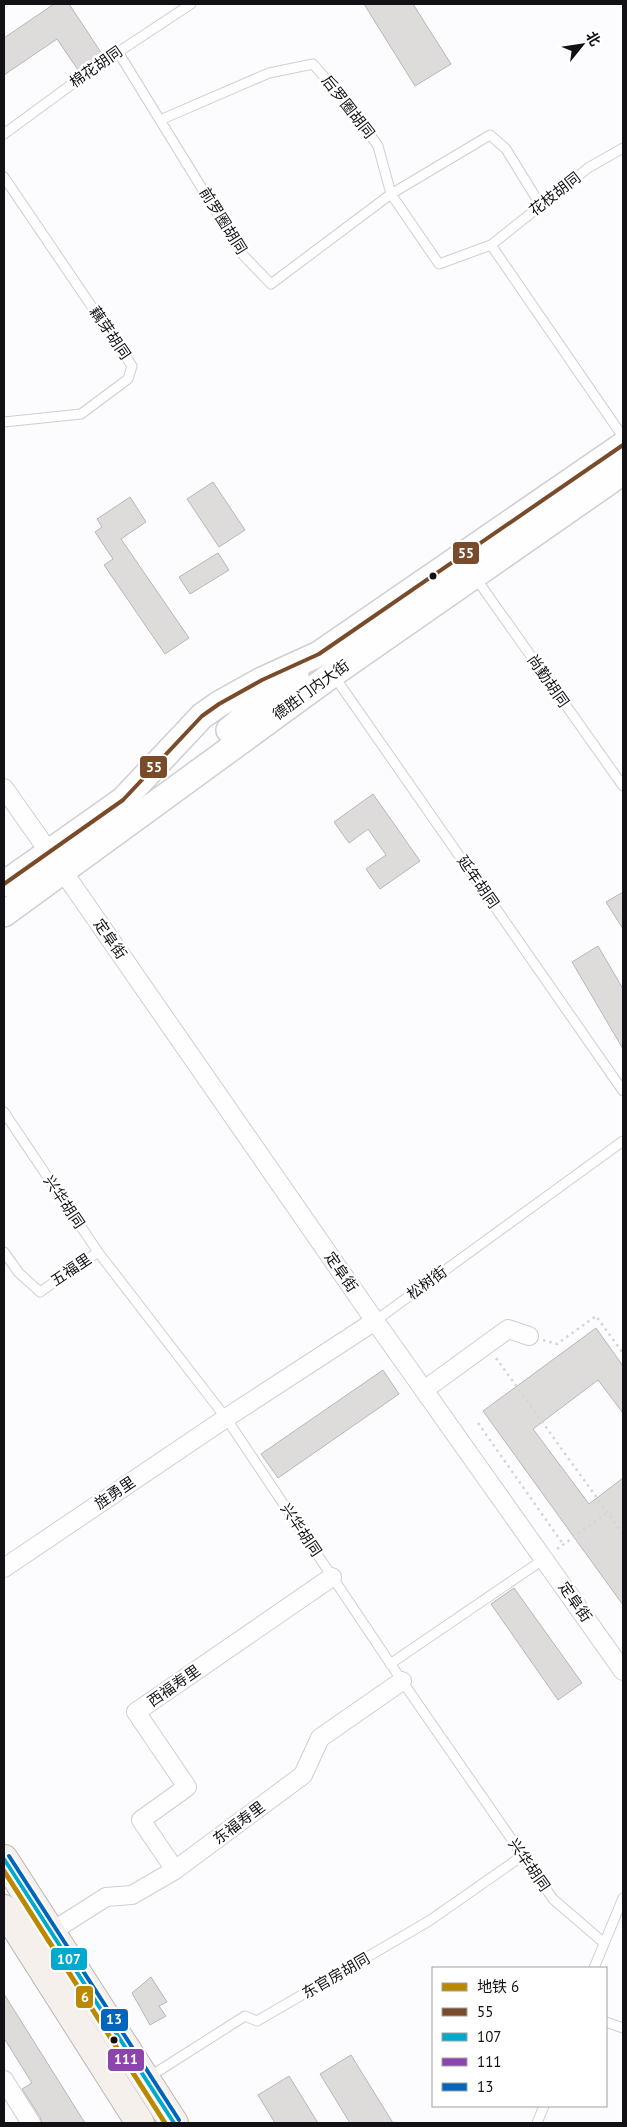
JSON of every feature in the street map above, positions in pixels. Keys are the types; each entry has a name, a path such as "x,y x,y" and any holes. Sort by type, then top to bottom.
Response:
{"main road":[{"name":"德胜门内大街","path":"6,907 55,861 623,445"},
{"name":"德胜门内大街","path":"128,809 202,716 219,704 262,680 326,664 474,575 623,472"},
{"name":"德胜门内大街","path":"4,884 55,861"},
{"path":"4,1859 174,2123"},
{"path":"4,1909 140,2123"}],"street":[{"name":"定阜街","path":"4,788 375,1321 623,1671"},
{"name":"松树街","path":"226,1418 375,1321"},
{"path":"424,1390 508,1329 529,1336"},
{"name":"旌勇里","path":"4,1568 226,1418"},
{"name":"西福寿里","path":"175,1870 141,1820 187,1788 136,1712 332,1577"},
{"name":"东福寿里","path":"51,1932 106,1897 132,1895 175,1870 303,1775 320,1738 402,1681"},
{"path":"4,2080 31,2123"}],"lane":[{"name":"棉花胡同","path":"4,134 118,52 191,4"},
{"name":"前罗圈胡同","path":"118,52 242,255 271,284 390,194"},
{"name":"后罗圈胡同","path":"160,120 269,73 313,64 348,104 378,146 390,194"},
{"path":"390,194 490,135 506,149 541,206"},
{"name":"花枝胡同","path":"390,194 439,264 491,245 588,168 623,148"},
{"name":"藕芽胡同","path":"4,177 132,366 128,379 81,414 4,422"},
{"path":"491,245 623,436"},
{"name":"尚勤胡同","path":"474,575 623,786"},
{"name":"延年胡同","path":"326,664 623,1090"},
{"name":"兴华胡同","path":"4,1112 98,1252 226,1418 390,1664 553,1899 604,1943"},
{"name":"松树街","path":"375,1321 623,1141"},
{"name":"五福里","path":"4,1252 18,1273 40,1292 98,1252"},
{"path":"390,1664 544,1559"},
{"name":"东官房胡同","path":"146,2078 244,2016 257,2021 429,1921 522,1856"},
{"path":"594,1967 623,1898"},
{"path":"607,2022 623,2028"},
{"path":"537,2123 544,2107"}],"path":[{"path":"529,1336 557,1344 596,1316 623,1352"},
{"path":"502,1354 496,1358 623,1534"},
{"path":"478,1423 563,1544"},
{"path":"544,1559 607,1512"}],"building":[{"path":"54,4 69,4 102,54 78,70 57,39 4,75 4,38"},
{"path":"364,4 413,4 451,64 415,86"},
{"path":"213,482 245,530 219,547 187,499"},
{"path":"130,497 146,522 121,539 189,638 165,654 104,565 113,559 95,532 102,527 97,519"},
{"path":"218,553 229,570 190,594 179,577"},
{"path":"373,794 420,861 380,889 366,869 386,855 368,829 349,843 334,822"},
{"path":"623,892 623,929 606,902"},
{"path":"598,946 623,989 623,1049 572,962"},
{"path":"596,1328 623,1366 623,1413 598,1380 533,1429 589,1504 623,1478 623,1605 483,1411"},
{"path":"383,1370 399,1394 278,1478 261,1454"},
{"path":"514,1588 582,1683 558,1700 491,1604"},
{"path":"151,1977 167,2002 159,2006 166,2016 150,2025 132,1993"},
{"path":"4,1994 85,2123 42,2123 22,2089 32,2083 4,2038"},
{"path":"351,2055 393,2123 350,2123 320,2074"},
{"path":"289,2076 318,2123 275,2123 258,2095"}],"metro line":[{"name":"6","path":"4,1871 165,2123"}],"transit line":[{"name":"55","path":"4,884 123,800 202,716 219,704 262,680 319,654 623,445"},
{"name":"13","path":"9,1856 179,2120"},
{"name":"107","path":"4,1859 174,2123"},
{"name":"111","path":"4,1870 167,2123"}]}
